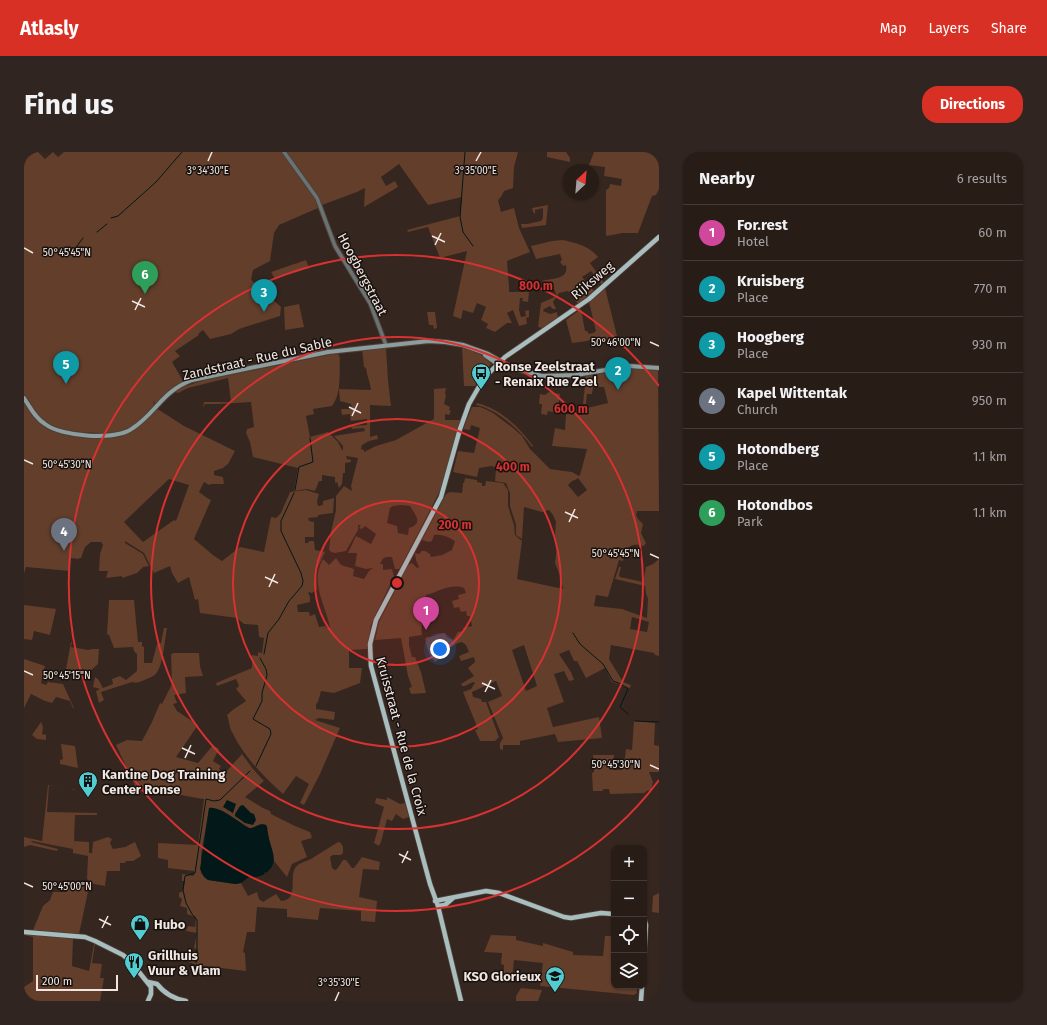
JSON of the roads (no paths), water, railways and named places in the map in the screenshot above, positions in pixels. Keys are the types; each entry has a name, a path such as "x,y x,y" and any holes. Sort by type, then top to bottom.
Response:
{"main road":[{"name":"Rijksweg","path":"499,362 521,345 589,299 659,237"},
{"name":"Zandstraat - Rue du Sable","path":"24,398 37,417 52,429 66,433 113,436 134,428 168,393 192,380 318,354 416,341 454,343 478,351 510,369 521,370 536,375 562,376 586,374 629,366 659,368"},
{"name":"Kruisstraat - Rue de la Croix","path":"461,1001 436,903 373,674 370,662 370,644 373,627 382,606 441,497 460,429 469,404 484,378 499,362"},
{"path":"436,903 446,901 454,897 489,890 564,917 571,918 600,913 611,914"},
{"path":"24,932 77,936 95,941 127,958 154,988 186,1001"},
{"path":"150,1001 154,988"},
{"path":"641,1001 642,989"}],"street":[{"name":"Hoogbergstraat","path":"284,152 317,198 335,246 370,304 386,345"}],"waterway":[{"path":"111,218 118,216 156,182 182,152"},
{"path":"465,152 460,217 463,232 473,246"},
{"path":"97,232 107,224"},
{"path":"74,250 83,238"},
{"path":"295,490 299,467 313,462 310,438"},
{"path":"264,654 268,633 279,619 289,601 302,586 303,581 301,573 281,531 281,521 294,493"},
{"path":"573,633 580,644 603,664 613,681 628,689 620,707 628,714"},
{"path":"256,766 271,734 270,729 253,719 262,701 262,693 267,675 266,669 260,658"},
{"path":"635,721 659,722"},
{"path":"196,963 197,920 186,903 183,890 185,876 195,873 206,799 214,801 220,800 250,771"}],"place":[{"name":"Hotondbos","path":"145,294"},
{"name":"Hoogberg","path":"264,312"},
{"name":"Hotondberg","path":"66,384"},
{"name":"Ronse Zeelstraat - Renaix Rue Zeel","path":"481,390"},
{"name":"Kruisberg","path":"618,390"},
{"name":"Kapel Wittentak","path":"64,551"},
{"name":"For.rest","path":"426,630"},
{"name":"Kantine Dog Training Center Ronse","path":"88,798"},
{"name":"Hubo","path":"140,941"},
{"name":"Grillhuis Vuur & Vlam","path":"134,979"},
{"name":"KSO Glorieux","path":"555,993"}]}
